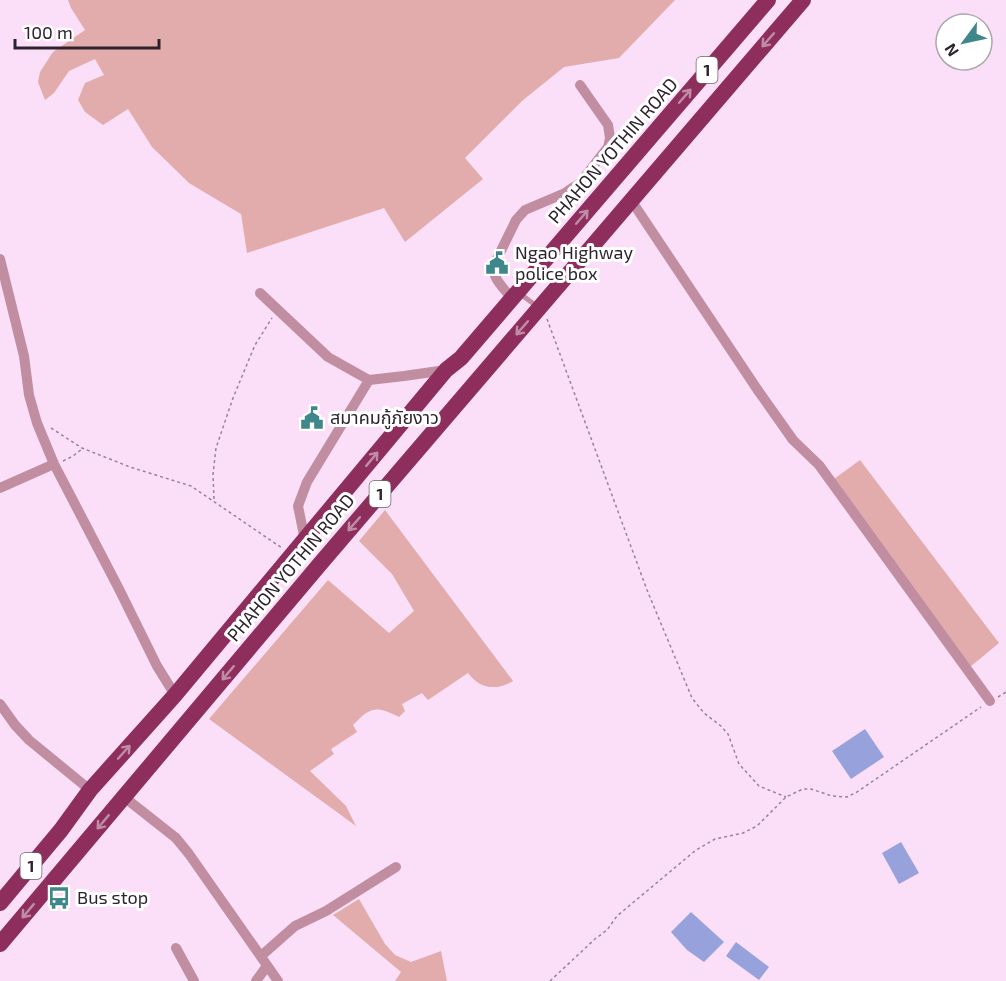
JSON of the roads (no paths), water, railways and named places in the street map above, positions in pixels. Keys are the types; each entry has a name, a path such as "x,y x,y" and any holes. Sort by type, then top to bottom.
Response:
{"highway":[{"name":"PHAHON YOTHIN ROAD","path":"0,903 61,830 90,790 174,695 446,370 461,358 515,296 768,0"},
{"name":"PHAHON YOTHIN ROAD","path":"0,944 320,564 803,0"}],"street":[{"path":"515,296 494,276 492,271 516,220 525,210 565,193 580,183 608,147 610,138 608,125 580,85"},
{"path":"631,200 757,389 794,440 819,465 990,701"},
{"path":"0,259 24,356 29,395 37,423 54,464 174,695"},
{"path":"260,293 328,357 369,380 446,370"},
{"path":"305,540 298,506 307,482 369,380"},
{"path":"0,488 54,464"},
{"path":"0,704 22,733 90,790"},
{"path":"124,797 176,838 278,981"},
{"path":"255,981 264,961 295,926 326,911 396,867"},
{"path":"176,948 194,981"}],"lane":[{"path":"515,296 540,306"}],"water":[{"path":"865,729 884,757 851,779 832,751"},
{"path":"901,842 919,873 899,884 882,853"},
{"path":"691,912 724,942 704,962 687,950 671,932"},
{"path":"736,942 769,967 759,980 726,956"}],"place":[{"name":"Ngao Highway police box","path":"497,263"},
{"name":"สมาคมกู้ภัยงาว","path":"312,418"},
{"name":"Bus stop","path":"59,898"}]}
